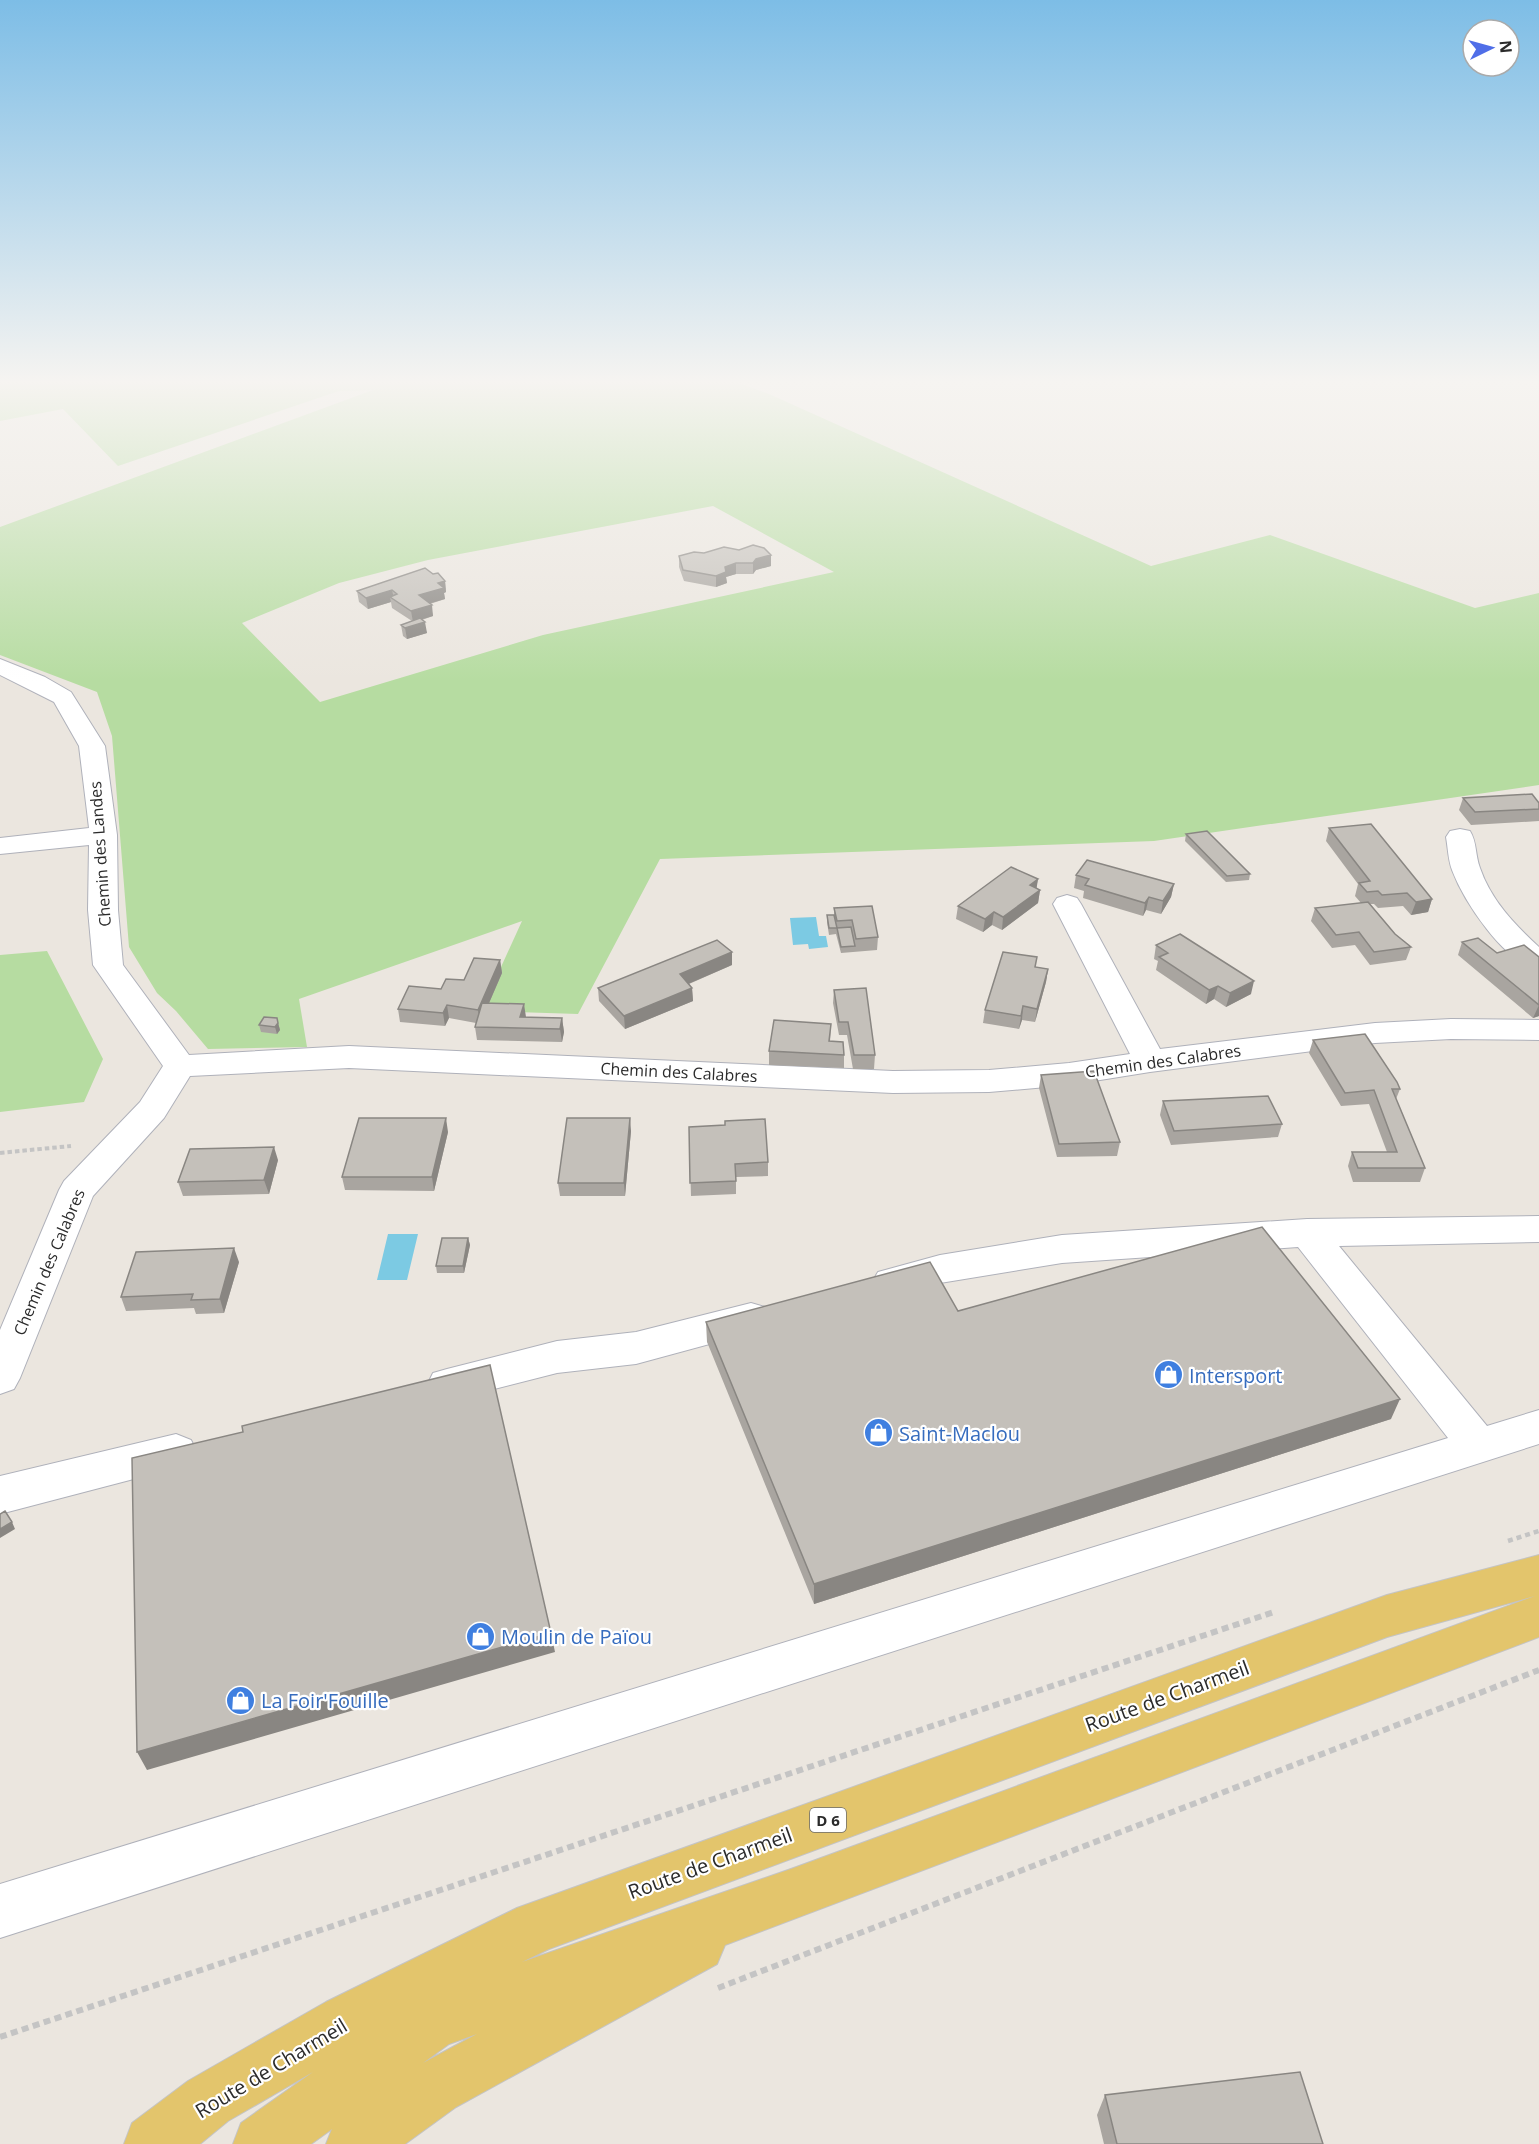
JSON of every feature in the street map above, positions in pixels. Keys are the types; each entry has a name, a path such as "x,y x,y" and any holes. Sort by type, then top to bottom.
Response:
{"main road":[{"name":"Route de Charmeil","path":"153,2144 208,2101 346,2022 536,1927 1386,1616 1539,1575"},
{"path":"262,2144 432,2022 791,1895 1539,1616"},
{"path":"355,2144 436,2087 791,1895"}],"street":[{"name":"Chemin des Landes","path":"0,666 37,682 63,698 92,746 103,835 103,910 108,965 180,1066"},
{"path":"0,846 103,835"},
{"path":"1460,837 1466,869 1480,898 1500,926 1539,962"},
{"path":"1067,904 1150,1061"},
{"name":"Chemin des Calabres","path":"0,1378 77,1190 152,1110 180,1066 349,1057 893,1082 968,1082 1069,1074 1150,1061 1375,1033 1451,1029 1539,1030"},
{"path":"862,1289 940,1269 1062,1249 1307,1233 1539,1229"},
{"path":"1307,1233 1479,1446"},
{"path":"409,1394 557,1357 636,1348 783,1310"},
{"path":"0,1911 1539,1427"},
{"path":"0,1495 214,1442"}],"path":[{"path":"0,1153 123,1142"},
{"path":"0,2037 1208,1633"},
{"path":"708,1992 1539,1670"}],"green space":[{"path":"122,482 965,482 1151,566 1270,535 1475,608 1539,593 1539,785 1154,841 660,859 578,1014 481,1011 522,921 299,999 307,1047 208,1049 176,1011 157,993 129,947 112,736 97,692 0,655 0,527","holes":["713,506 834,572 543,635 320,702 242,623 339,583 428,560"]},
{"path":"47,951 103,1059 84,1102 0,1112 0,955"}],"water":[{"path":"816,917 819,936 826,936 828,947 809,949 808,944 793,945 790,918"},
{"path":"388,1234 418,1234 407,1280 377,1280"}],"building":[{"path":"753,545 764,548 771,555 756,559 753,563 736,563 725,567 726,572 716,576 683,570 679,556 694,552 704,553 724,547 739,550"},
{"path":"425,568 433,574 438,573 445,581 438,583 444,588 419,595 432,605 411,611 390,597 397,594 392,590 366,598 357,591"},
{"path":"420,618 425,622 405,628 401,625"},
{"path":"1532,794 1539,803 1539,809 1475,812 1463,798"},
{"path":"1371,824 1432,899 1416,902 1407,893 1382,895 1378,891 1367,892 1359,883 1370,881 1329,828"},
{"path":"1207,831 1250,874 1227,876 1186,834"},
{"path":"1087,860 1174,884 1163,901 1149,897 1145,903 1085,885 1089,879 1076,875"},
{"path":"1011,867 1038,879 1030,885 1040,890 1003,917 994,912 985,919 958,906"},
{"path":"1368,902 1395,934 1411,947 1374,952 1359,932 1336,935 1315,908"},
{"path":"872,906 878,937 856,939 852,920 837,921 834,908"},
{"path":"827,915 834,915 837,928 829,928"},
{"path":"851,927 855,946 841,947 837,928"},
{"path":"1180,934 1254,981 1230,993 1218,986 1209,990 1159,957 1168,953 1156,945"},
{"path":"1478,938 1497,953 1524,945 1539,957 1539,1005 1462,942"},
{"path":"717,940 732,952 680,974 692,988 624,1016 598,988"},
{"path":"1003,952 1037,957 1035,967 1048,969 1037,1009 1023,1006 1021,1016 985,1010"},
{"path":"474,958 500,960 478,1010 447,1005 443,1013 398,1009 409,986 441,989 446,979 464,980"},
{"path":"866,988 875,1055 854,1055 848,1022 839,1022 834,990"},
{"path":"482,1003 524,1004 520,1017 562,1018 560,1029 475,1027"},
{"path":"264,1017 277,1018 278,1023 275,1027 259,1025"},
{"path":"774,1020 831,1024 829,1041 843,1042 844,1055 769,1051"},
{"path":"1365,1034 1397,1082 1400,1089 1392,1089 1425,1168 1358,1168 1352,1152 1397,1152 1374,1090 1345,1093 1313,1040"},
{"path":"1094,1071 1120,1142 1059,1144 1041,1075"},
{"path":"1268,1096 1282,1124 1174,1131 1163,1101"},
{"path":"359,1118 446,1118 432,1177 342,1177"},
{"path":"567,1118 630,1118 624,1183 558,1183"},
{"path":"765,1119 768,1162 735,1164 736,1181 690,1183 689,1127 725,1125 725,1121"},
{"path":"274,1147 264,1180 178,1182 190,1149"},
{"path":"1262,1227 1400,1399 814,1584 706,1322 930,1262 958,1311"},
{"path":"442,1238 468,1238 463,1266 436,1266"},
{"path":"234,1248 220,1299 191,1300 193,1294 121,1297 136,1252"},
{"path":"490,1365 551,1633 137,1752 132,1458 243,1432 242,1426"},
{"path":"5,1511 12,1522 0,1529 0,1514"},
{"path":"1300,2072 1323,2144 1117,2144 1105,2095"}],"place":[{"name":"Intersport","path":"1168,1375"},
{"name":"Saint-Maclou","path":"878,1433"},
{"name":"Moulin de Païou","path":"480,1636"},
{"name":"La Foir'Fouille","path":"240,1700"}]}
